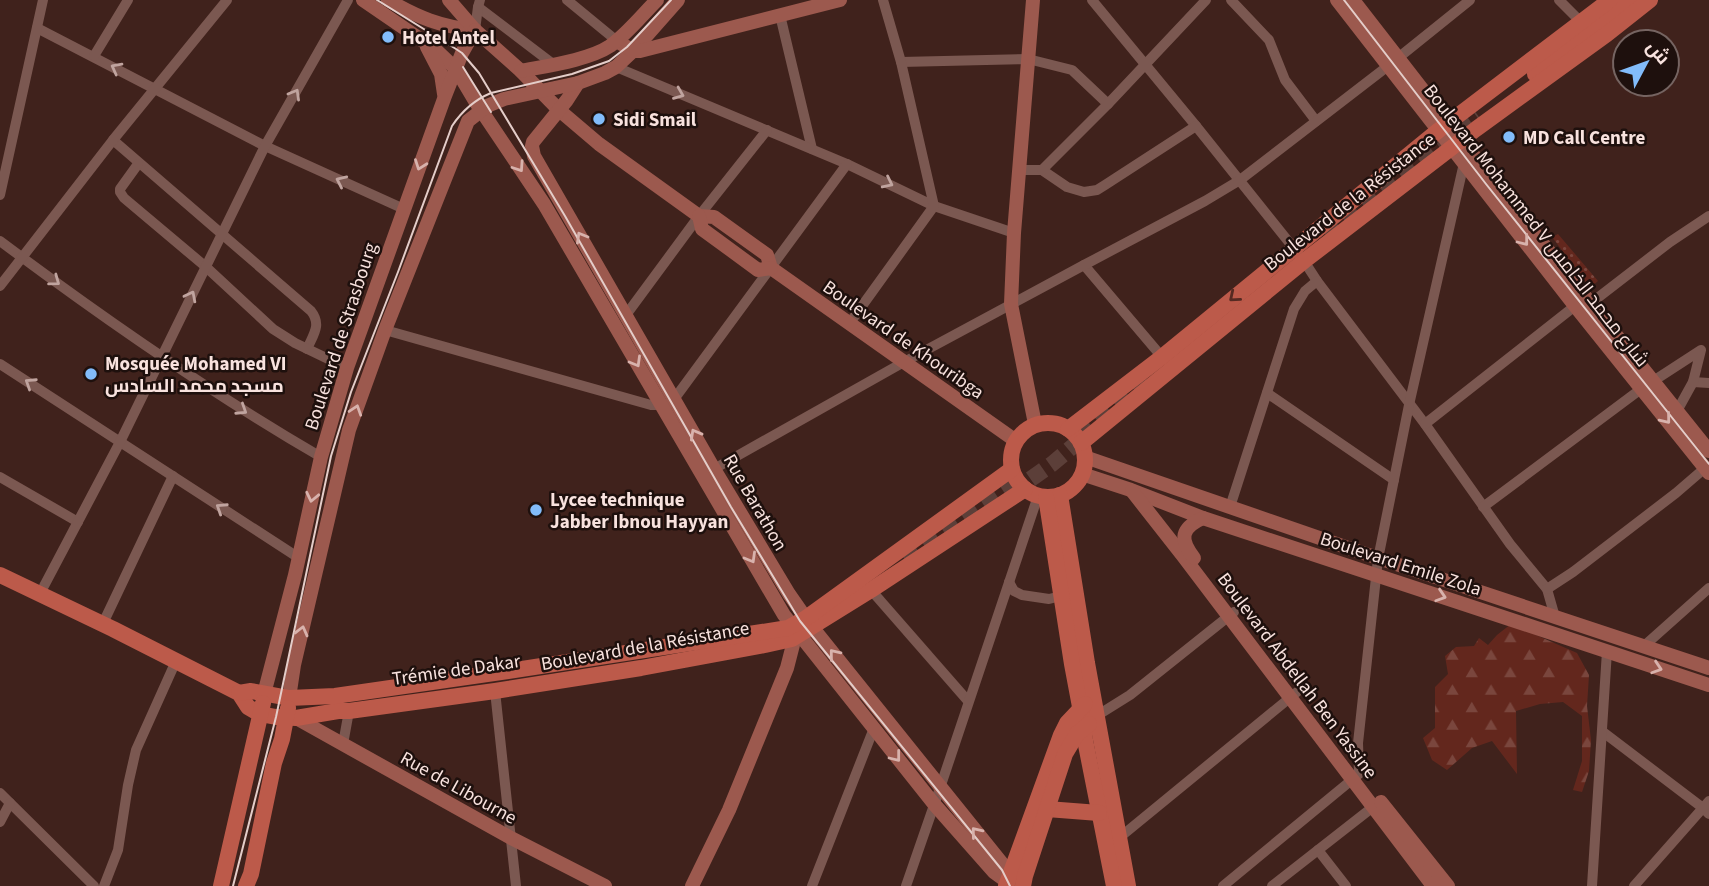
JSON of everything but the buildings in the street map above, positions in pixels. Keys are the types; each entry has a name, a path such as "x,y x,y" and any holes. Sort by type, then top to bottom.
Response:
{"main road":[{"name":"Boulevard de la Résistance","path":"1082,458 1299,255 1443,127 1610,0"},
{"path":"1630,0 1480,120 1561,62 1637,0"},
{"name":"Boulevard de la Résistance","path":"1068,429 1299,255 1457,144 1650,0"},
{"path":"1054,423 1068,429 1082,458 1074,486 1042,494 1016,479 1011,453 1024,431 1035,425 1054,423"},
{"name":"Boulevard de la Résistance","path":"0,565 44,586 176,661 239,693 248,707 260,714 292,718 508,671 801,629 1012,469"},
{"name":"Boulevard de la Résistance","path":"239,693 251,691 340,706 495,691 765,645 801,629 1042,494"},
{"path":"1042,494 1085,740 1114,886"},
{"path":"1042,494 1094,696 1128,886"},
{"path":"0,575 110,623"},
{"name":"Boulevard de la Résistance","path":"0,585 104,634 110,623"},
{"name":"Trémie de Dakar","path":"340,706 356,697 746,641"},
{"path":"221,886 264,694"},
{"path":"1013,884 1057,745 1068,723 1094,696"},
{"path":"246,886 251,874 274,763 292,718 289,698"},
{"path":"1013,884 1025,876 1065,754 1084,727 1098,715"},
{"path":"1047,809 1099,813"}],"street":[{"path":"0,195 43,0"},
{"path":"94,56 128,0"},
{"path":"0,286 113,140 227,0"},
{"path":"44,586 120,442 265,146 348,0"},
{"path":"363,0 423,40 456,69 544,204 780,608 801,629 934,804 994,872 1013,884"},
{"path":"388,0 424,19 475,30"},
{"name":"Boulevard de Khouribga","path":"449,0 475,30 559,110 599,144 699,216 702,229 758,270 771,268 1016,441"},
{"path":"568,0 633,51 840,0"},
{"path":"521,71 594,54 606,48 617,41 656,0"},
{"path":"481,110 503,99 578,83 616,67 678,0"},
{"path":"849,324 934,206 901,62 883,0"},
{"path":"1033,0 1014,233 1011,304 1035,425"},
{"path":"1092,0 1299,255 1547,591 1555,617"},
{"path":"1042,170 1206,0"},
{"path":"1231,0 1269,40 1285,80 1316,121"},
{"name":"Boulevard Mohammed V شارع محمد الخامس","path":"1337,0 1393,62 1443,127 1591,303 1707,470"},
{"name":"Boulevard Mohammed V شارع محمد الخامس","path":"1353,0 1393,62"},
{"path":"714,469 904,362 1171,220 1240,180 1469,0"},
{"path":"1559,0 1581,22"},
{"path":"479,4 553,64"},
{"name":"Boulevard de Strasbourg","path":"264,694 299,558 321,457 347,368 444,96 475,30 479,4"},
{"path":"780,15 812,149"},
{"path":"37,28 265,146 404,209"},
{"path":"651,29 661,46"},
{"path":"423,40 441,74 444,96"},
{"path":"901,62 1028,59 1072,70 1108,104"},
{"path":"616,67 847,164 934,206 1014,233"},
{"path":"559,110 578,83"},
{"name":"Boulevard de Strasbourg","path":"289,698 294,665 349,430 385,330 468,121 481,110"},
{"name":"Rue Barathon","path":"559,110 536,138 532,150 782,584 801,629 940,788 1013,884"},
{"path":"1020,170 1042,170 1067,187 1090,192 1196,126"},
{"path":"626,315 767,130"},
{"path":"113,140 315,315 318,323 307,349"},
{"name":"Boulevard Mohammed V شارع محمد الخامس","path":"1457,144 1464,163 1575,306 1647,385 1678,411 1709,451"},
{"path":"138,163 120,189 122,195 273,329 295,343 347,368"},
{"path":"1223,886 1356,777 1378,559 1409,405 1464,163"},
{"path":"385,330 651,405 671,403 847,164"},
{"path":"1591,303 1670,242 1709,216"},
{"path":"0,241 161,357 247,414 321,457"},
{"path":"1084,265 1162,357"},
{"path":"1230,508 1294,309 1305,291 1317,281"},
{"path":"1424,424 1575,306"},
{"path":"1483,507 1647,385 1705,347"},
{"path":"1678,411 1693,382 1705,347"},
{"path":"0,364 299,558"},
{"path":"1693,382 1709,383"},
{"path":"1267,393 1394,480"},
{"name":"Boulevard Emile Zola","path":"1082,458 1131,490 1203,518 1709,685"},
{"name":"Boulevard Emile Zola","path":"1082,458 1709,668"},
{"path":"1531,609 1547,591 1707,470"},
{"path":"110,623 173,476"},
{"path":"0,477 78,522"},
{"name":"Boulevard Abdellah Ben Yassine","path":"1131,490 1232,614 1356,777 1448,886"},
{"path":"906,886 1009,582 1042,494"},
{"name":"Boulevard Abdellah Ben Yassine","path":"1203,518 1186,530 1186,544 1232,614"},
{"path":"1009,582 1014,591 1022,595 1049,599 1061,594"},
{"path":"1644,646 1709,588"},
{"path":"871,590 968,701"},
{"path":"1098,715 1130,695 1232,614"},
{"path":"692,886 729,810 801,629"},
{"path":"1592,886 1607,651"},
{"path":"104,886 118,849 136,750 176,661"},
{"path":"495,691 516,886"},
{"path":"1119,838 1294,695"},
{"path":"340,706 343,744"},
{"name":"Rue de Libourne","path":"292,718 511,838 605,886"},
{"path":"812,886 874,728"},
{"path":"1603,732 1707,808 1634,886"},
{"name":"Boulevard Abdellah Ben Yassine","path":"1356,777 1374,807 1433,886"},
{"path":"0,793 94,886"},
{"path":"0,822 10,803"},
{"path":"1272,886 1374,807"},
{"path":"1318,850 1346,886"}],"green space":[{"path":"1558,234 1598,281 1590,288 1552,237"},
{"path":"1511,624 1577,653 1589,675 1587,706 1591,740 1589,771 1582,792 1573,790 1582,761 1582,716 1563,702 1540,704 1516,711 1517,774 1492,741 1472,748 1447,770 1432,760 1423,738 1435,728 1435,687 1448,674 1445,656 1456,647 1474,646 1479,638 1488,645"}],"tunnel":[{"path":"1324,233 1479,117"},
{"path":"1078,435 1152,373"},
{"path":"1011,493 1052,464 1090,432"},
{"path":"903,557 1018,480"}],"tram line":[{"path":"377,0 462,53 479,73 800,621 1002,870 1010,886"},
{"path":"233,886 276,717 331,456 351,392 452,126 469,106 491,93 572,74 609,61 627,47 671,0"},
{"path":"1344,0 1486,184 1709,464"},
{"path":"463,67 491,112"}],"place":[{"name":"Hotel Antel","path":"388,37"},
{"name":"Sidi Smail","path":"599,119"},
{"name":"MD Call Centre","path":"1509,137"},
{"name":"Mosquée Mohamed VI مسجد محمد السادس","path":"91,374"},
{"name":"Lycee technique Jabber Ibnou Hayyan","path":"536,510"}]}
